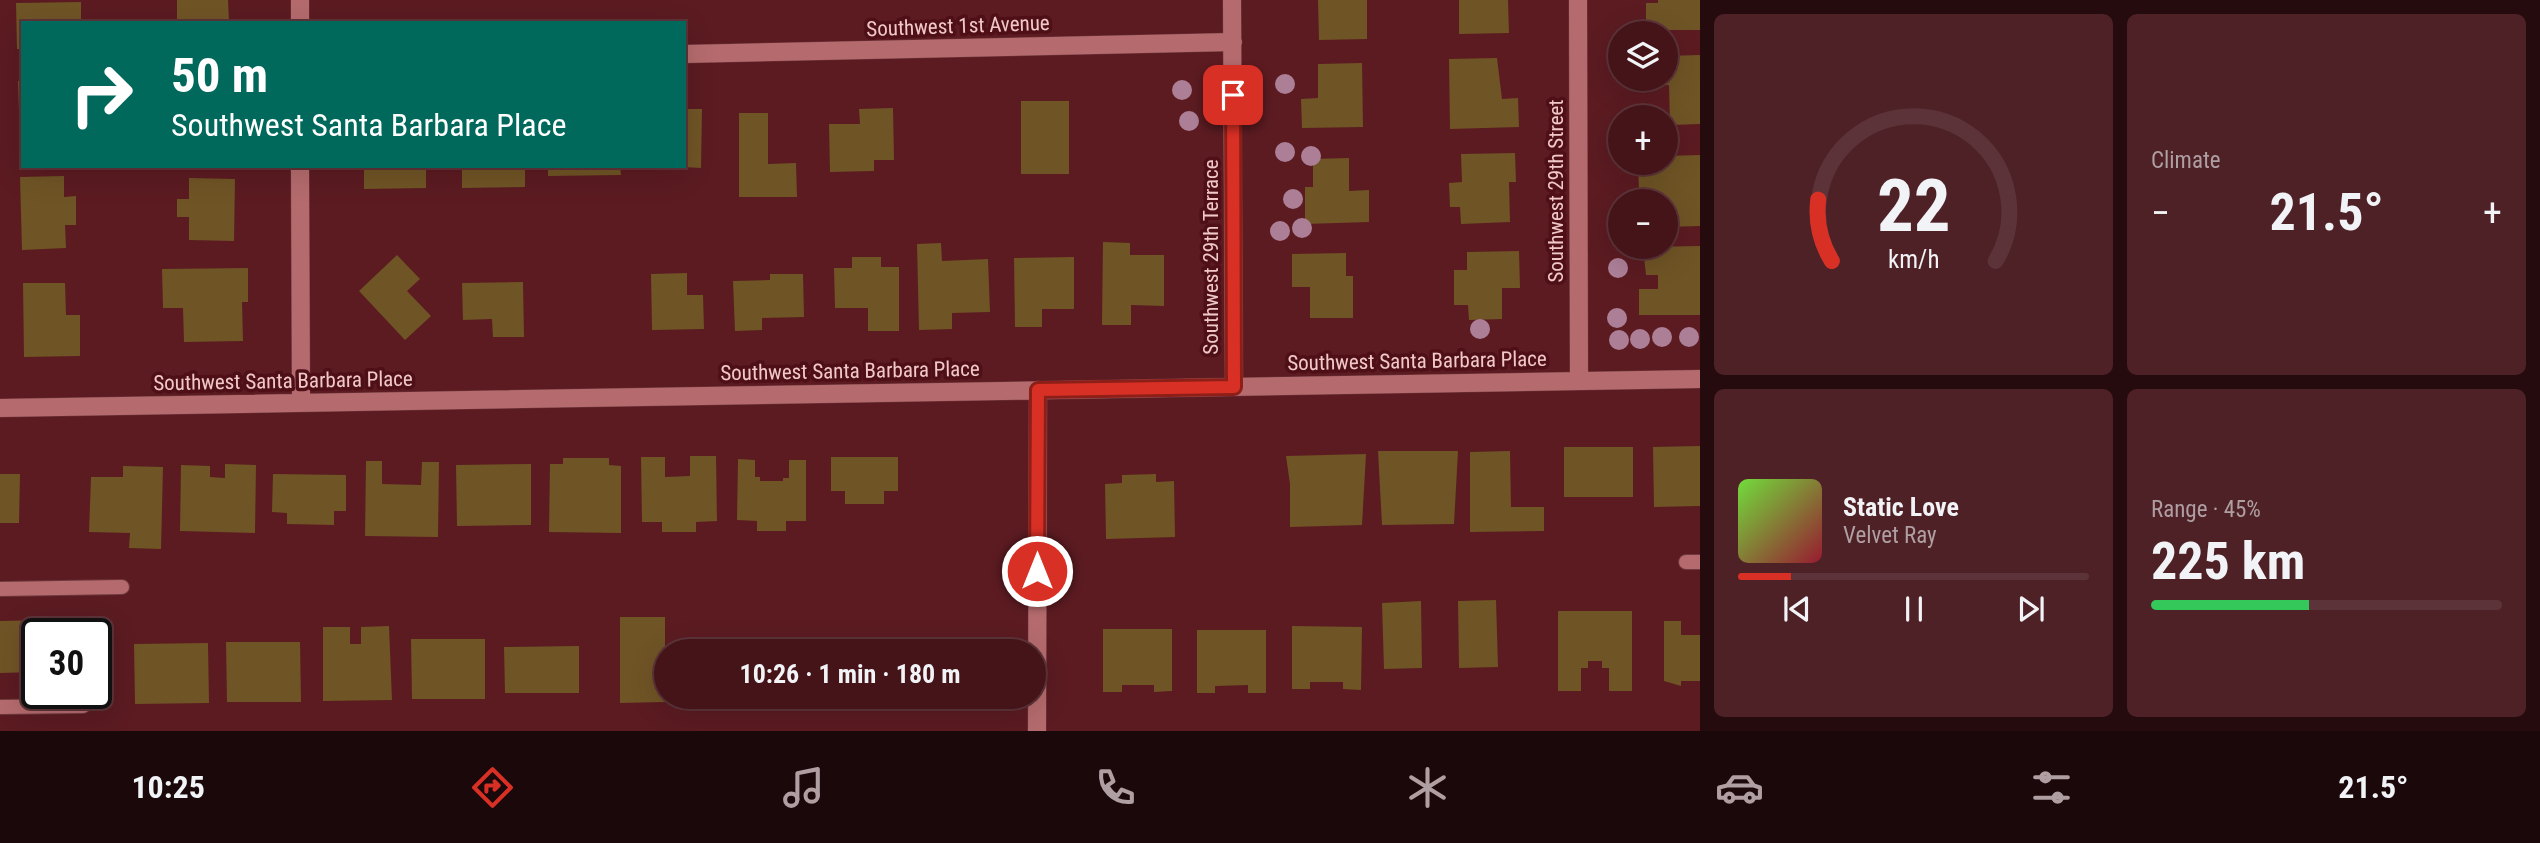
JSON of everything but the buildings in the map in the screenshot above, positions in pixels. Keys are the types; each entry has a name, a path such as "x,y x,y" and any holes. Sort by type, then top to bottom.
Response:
{"street":[{"path":"300,0 300,21"},
{"name":"Southwest 29th Terrace","path":"1232,0 1234,387"},
{"name":"Southwest 29th Street","path":"1578,0 1579,381"},
{"name":"Southwest 1st Avenue","path":"686,54 1233,42"},
{"path":"300,168 301,402"},
{"name":"Southwest Santa Barbara Place","path":"0,408 1700,379"},
{"path":"1037,731 1038,390"}],"lane":[{"path":"0,589 122,587"},
{"path":"0,707 21,707"}],"route":[{"path":"1037,571 1038,390 1234,387 1233,95"}]}
